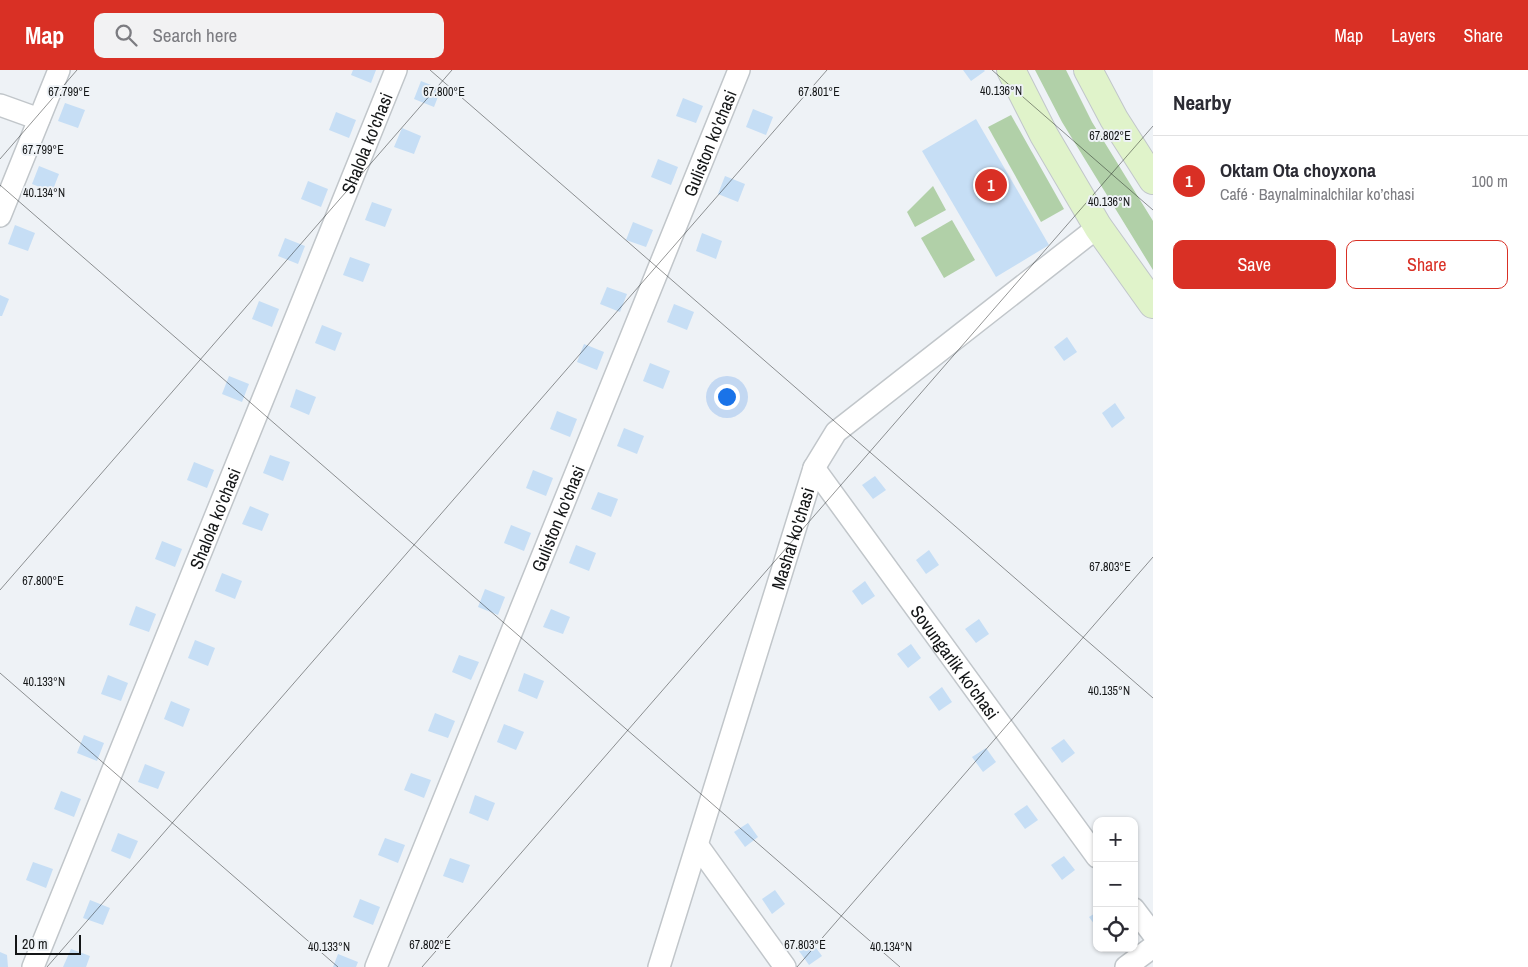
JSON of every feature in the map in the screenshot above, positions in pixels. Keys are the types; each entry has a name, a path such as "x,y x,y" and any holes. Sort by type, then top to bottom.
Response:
{"main road":[{"path":"1011,70 1044,135 1098,227 1153,304"},
{"path":"1088,70 1114,119 1153,180"}],"street":[{"path":"0,216 59,70"},
{"name":"Shalola ko'chasi","path":"33,967 396,70"},
{"name":"Guliston ko'chasi","path":"376,967 739,70"},
{"path":"0,105 39,119"},
{"name":"Mashal ko'chasi","path":"659,967 814,468 836,432 1098,227"},
{"name":"Sovungarlik ko'chasi","path":"814,468 1093,852"},
{"path":"698,846 785,967"},
{"path":"1138,913 1153,934"},
{"path":"1126,967 1153,947"}],"green space":[{"path":"1035,70 1066,70 1092,122 1153,221 1153,270 1062,122"},
{"path":"1011,115 1064,209 1041,222 988,127"},
{"path":"933,186 946,210 915,227 907,212"},
{"path":"952,220 975,260 944,278 921,238"}],"building":[{"path":"353,70 376,70 371,83 351,75"},
{"path":"963,70 984,70 985,71 971,81"},
{"path":"421,81 441,89 434,107 414,99"},
{"path":"683,98 703,106 696,123 676,116"},
{"path":"65,103 85,110 78,128 58,121"},
{"path":"753,109 773,117 766,135 746,127"},
{"path":"336,112 356,120 349,138 329,130"},
{"path":"976,119 1049,245 996,277 922,151"},
{"path":"402,128 421,136 414,154 394,147"},
{"path":"658,159 678,167 671,185 651,177"},
{"path":"39,166 59,174 52,192 32,184"},
{"path":"725,176 745,184 738,202 718,194"},
{"path":"308,181 328,189 321,207 301,199"},
{"path":"372,202 392,209 385,227 365,220"},
{"path":"633,222 653,230 646,247 626,240"},
{"path":"15,225 35,233 28,251 8,244"},
{"path":"702,233 722,241 716,259 696,251"},
{"path":"285,238 305,246 298,264 278,256"},
{"path":"350,257 370,264 363,282 343,275"},
{"path":"607,287 627,294 620,312 600,304"},
{"path":"0,295 9,299 2,316 0,316"},
{"path":"259,301 279,309 272,327 252,319"},
{"path":"674,304 694,312 687,330 667,322"},
{"path":"322,325 342,333 335,351 315,343"},
{"path":"1067,337 1077,352 1064,361 1054,347"},
{"path":"584,344 604,352 597,370 577,362"},
{"path":"650,363 670,371 663,389 643,381"},
{"path":"229,376 249,384 242,402 222,394"},
{"path":"296,389 316,397 309,415 290,407"},
{"path":"1115,403 1125,418 1112,428 1102,413"},
{"path":"557,411 577,419 570,437 550,429"},
{"path":"624,428 644,436 637,454 617,446"},
{"path":"270,455 290,462 283,481 263,473"},
{"path":"194,462 214,470 207,488 187,480"},
{"path":"533,470 553,478 546,496 526,488"},
{"path":"875,476 886,490 873,499 862,485"},
{"path":"598,492 618,499 611,517 591,509"},
{"path":"250,506 269,514 262,531 242,524"},
{"path":"511,525 531,533 524,551 504,543"},
{"path":"162,541 182,549 175,567 155,559"},
{"path":"576,545 596,553 589,571 569,563"},
{"path":"929,550 939,565 926,574 916,560"},
{"path":"222,573 242,581 235,599 215,591"},
{"path":"865,581 875,596 862,605 852,591"},
{"path":"485,589 505,597 498,615 478,607"},
{"path":"136,606 156,614 149,632 129,625"},
{"path":"551,609 570,617 563,634 543,627"},
{"path":"979,619 989,634 976,643 965,629"},
{"path":"195,640 215,648 208,666 188,658"},
{"path":"911,644 921,658 908,668 897,654"},
{"path":"459,655 479,662 471,680 452,672"},
{"path":"524,673 544,681 537,699 518,691"},
{"path":"108,675 128,683 121,701 101,694"},
{"path":"942,687 952,702 939,711 929,697"},
{"path":"171,701 190,709 183,727 164,719"},
{"path":"435,713 455,721 448,738 428,731"},
{"path":"504,724 524,732 516,750 497,742"},
{"path":"84,735 104,743 97,761 77,753"},
{"path":"1064,739 1075,753 1062,763 1051,748"},
{"path":"986,748 996,762 983,772 972,757"},
{"path":"145,764 165,772 158,789 138,782"},
{"path":"411,773 431,780 424,798 404,790"},
{"path":"61,791 81,799 74,817 54,809"},
{"path":"475,795 495,803 488,821 469,813"},
{"path":"1027,805 1038,820 1025,829 1014,814"},
{"path":"748,823 758,837 745,847 734,832"},
{"path":"118,833 138,841 130,859 111,851"},
{"path":"385,838 405,845 398,863 378,855"},
{"path":"1064,856 1075,870 1062,880 1051,865"},
{"path":"450,858 470,865 463,883 443,876"},
{"path":"33,862 53,869 46,888 26,880"},
{"path":"775,890 785,904 772,914 762,899"},
{"path":"360,899 380,907 373,925 353,917"},
{"path":"90,900 110,908 103,925 83,918"},
{"path":"1093,914 1093,922 1089,917"},
{"path":"811,941 822,956 809,965 799,951"},
{"path":"71,949 90,956 86,967 63,967"},
{"path":"0,952 7,955 8,967 0,967"},
{"path":"338,954 358,962 356,967 333,967"}],"place":[{"name":"Oktam Ota choyxona","path":"991,185"}]}
